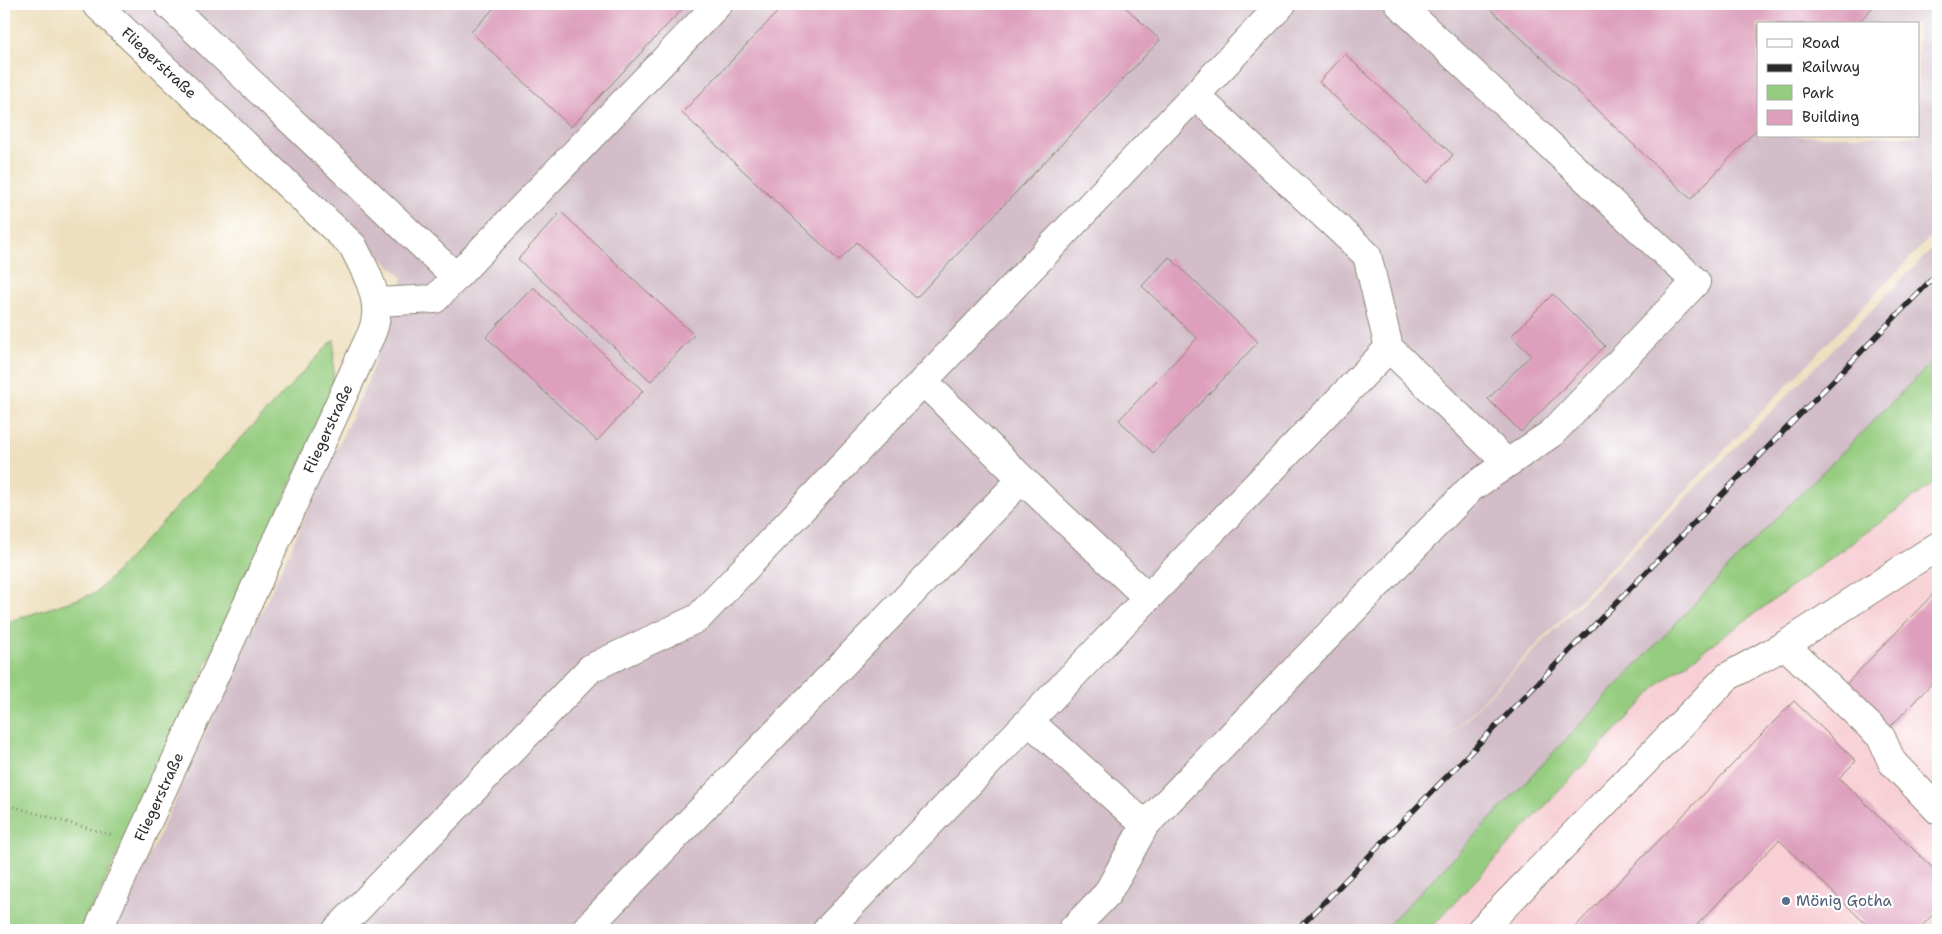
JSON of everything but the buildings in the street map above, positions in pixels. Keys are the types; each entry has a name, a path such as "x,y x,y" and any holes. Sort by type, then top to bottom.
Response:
{"street":[{"name":"Fliegerstraße","path":"96,4 353,246 368,277 376,302 376,321 368,342 98,930"},
{"path":"168,4 456,276"},
{"path":"376,302 435,299 718,4"},
{"path":"337,930 591,668 698,618 1282,4"},
{"path":"1072,930 1106,894 1145,825 1472,488 1552,432 1696,282 1399,4"},
{"path":"1195,95 1367,255 1389,348 1507,463"},
{"path":"826,930 1389,348"},
{"path":"923,381 1022,479 1148,598"},
{"path":"585,930 1022,479"},
{"path":"1481,930 1727,677 1785,645 1938,546"},
{"path":"1785,645 1881,737 1892,762 1938,810"},
{"path":"1029,721 1145,825"}],"path":[{"path":"4,804 138,843"}],"shaded area":[{"path":"108,4 1938,4 1938,229 1403,783 1938,243 1938,356 1753,542 1383,930 115,930 368,381 403,278"},
{"path":"1938,480 1938,930 1429,930 1661,682"}],"green space":[{"path":"334,339 333,393 82,930 4,930 4,623 96,593"},
{"path":"1938,356 1938,480 1661,682 1429,930 1383,930 1753,542"}],"railway":[{"path":"1297,930 1938,273"}],"place":[{"name":"Mönig Gotha","path":"1786,901"}]}
